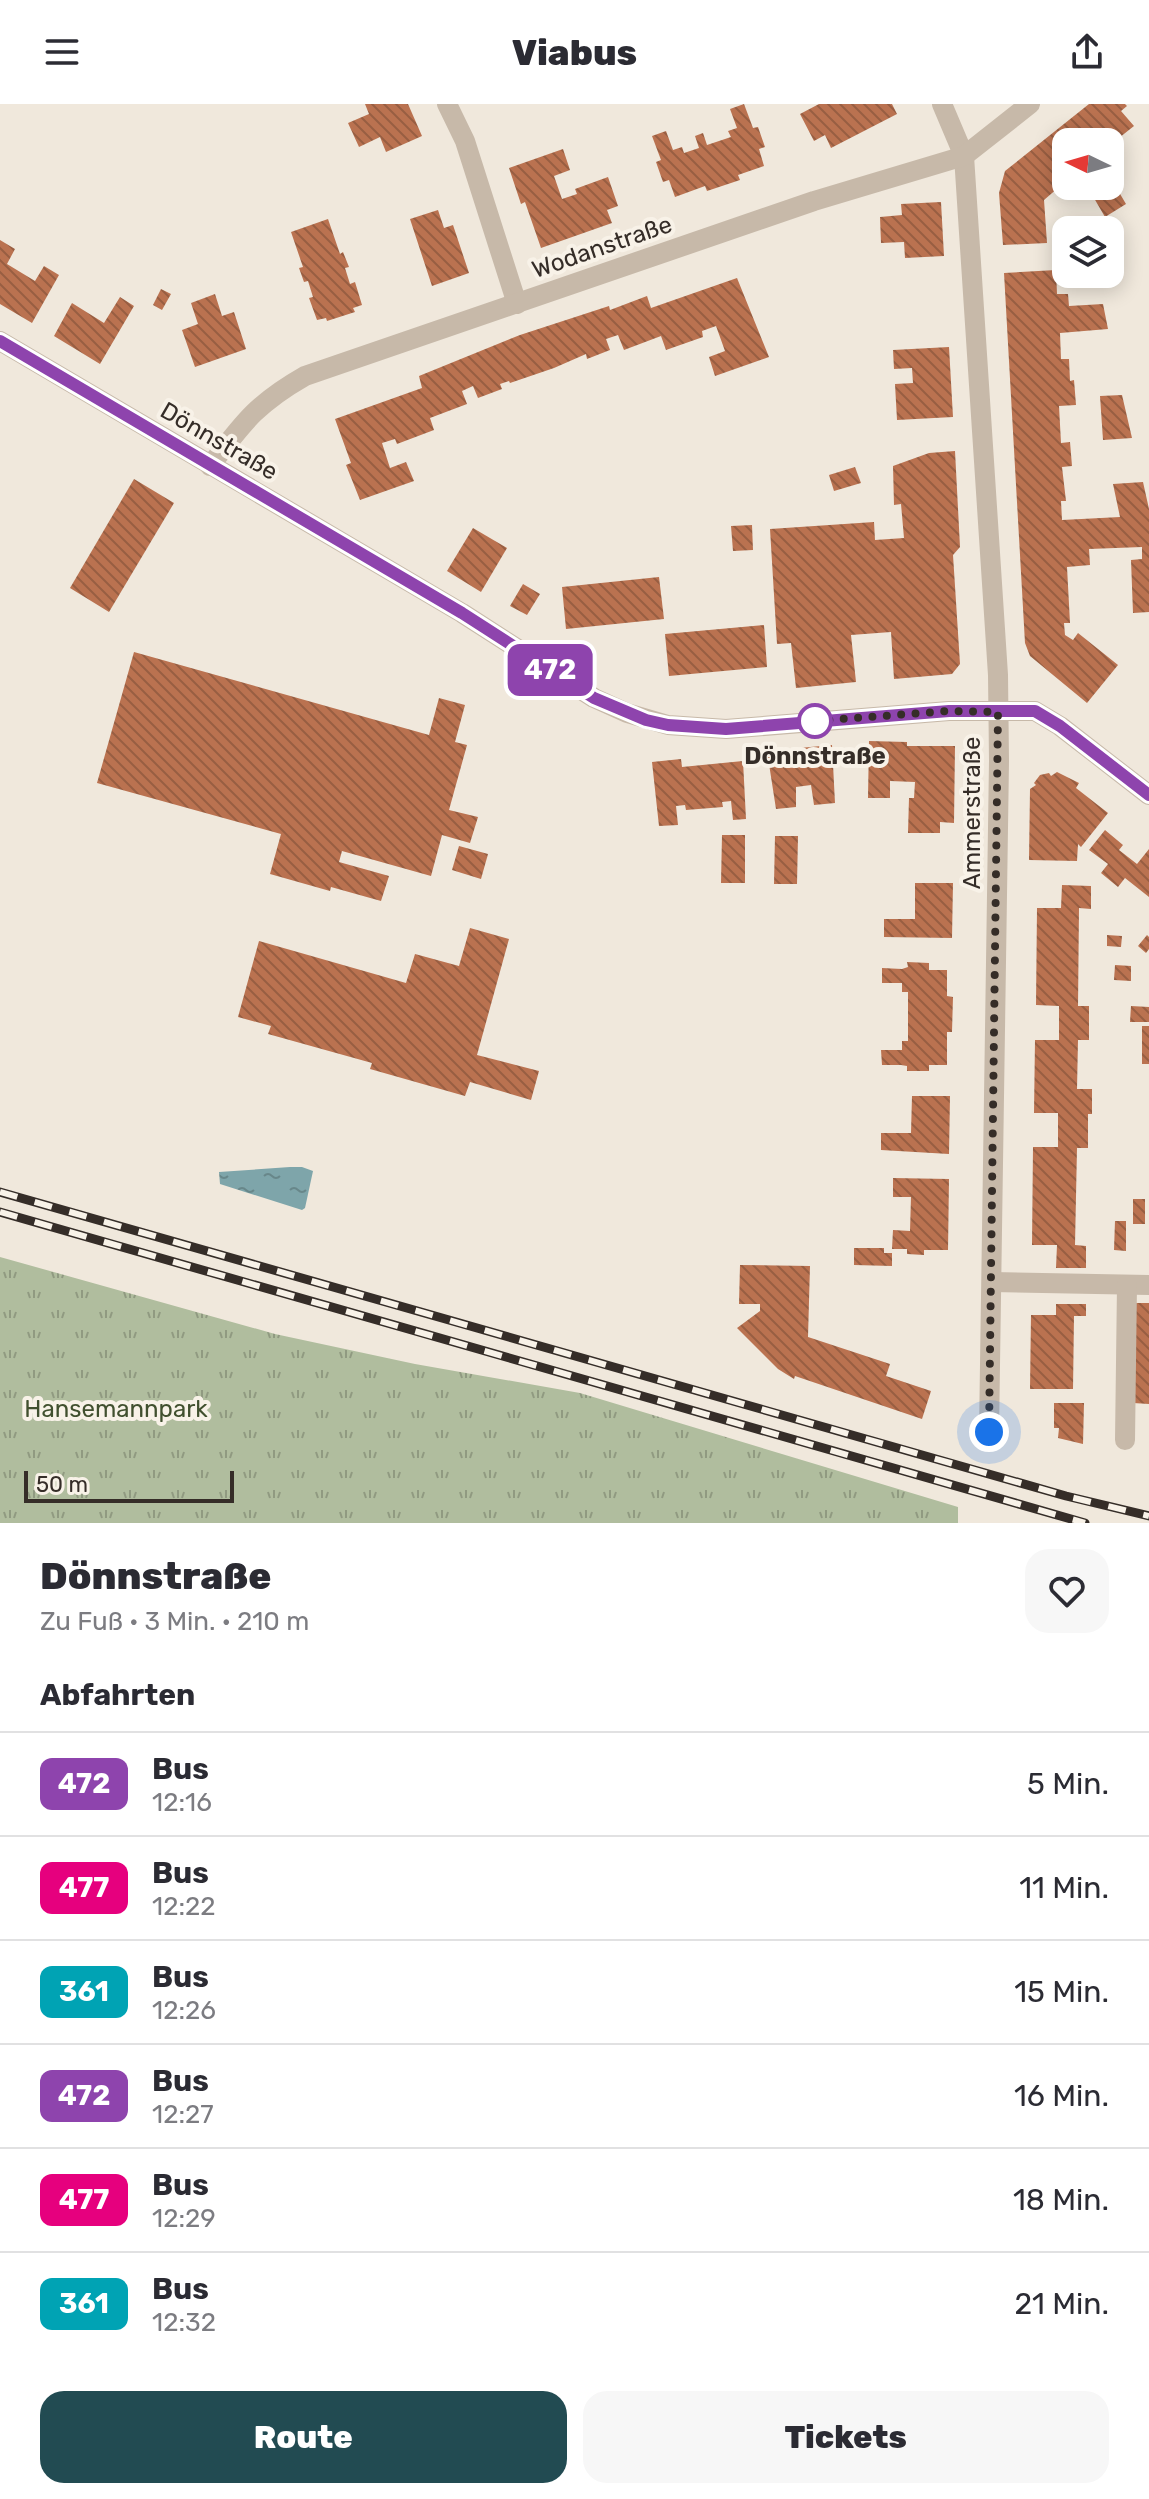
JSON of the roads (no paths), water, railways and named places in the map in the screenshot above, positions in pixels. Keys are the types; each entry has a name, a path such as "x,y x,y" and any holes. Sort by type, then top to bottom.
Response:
{"street":[{"path":"447,104 465,141 517,304"},
{"name":"Ammerstraße","path":"942,104 964,156 998,712 989,1432"},
{"name":"Wodanstraße","path":"210,466 250,414 274,394 305,376 814,201 964,156 1030,104"},
{"name":"Dönnstraße","path":"0,341 462,613 594,698 646,720 668,725 726,729 949,711 1035,711 1060,726 1149,795"},
{"path":"992,1282 1149,1285"},
{"path":"1125,1440 1127,1285"}],"water":[{"path":"290,1167 313,1171 302,1210 220,1184 219,1172"}],"railway":[{"path":"0,1192 1066,1496 1149,1516"},
{"path":"0,1212 1085,1523"}],"place":[{"name":"Dönnstraße","path":"815,721"}],"park label":[{"name":"Hansemannpark","path":"116,1409"}]}
